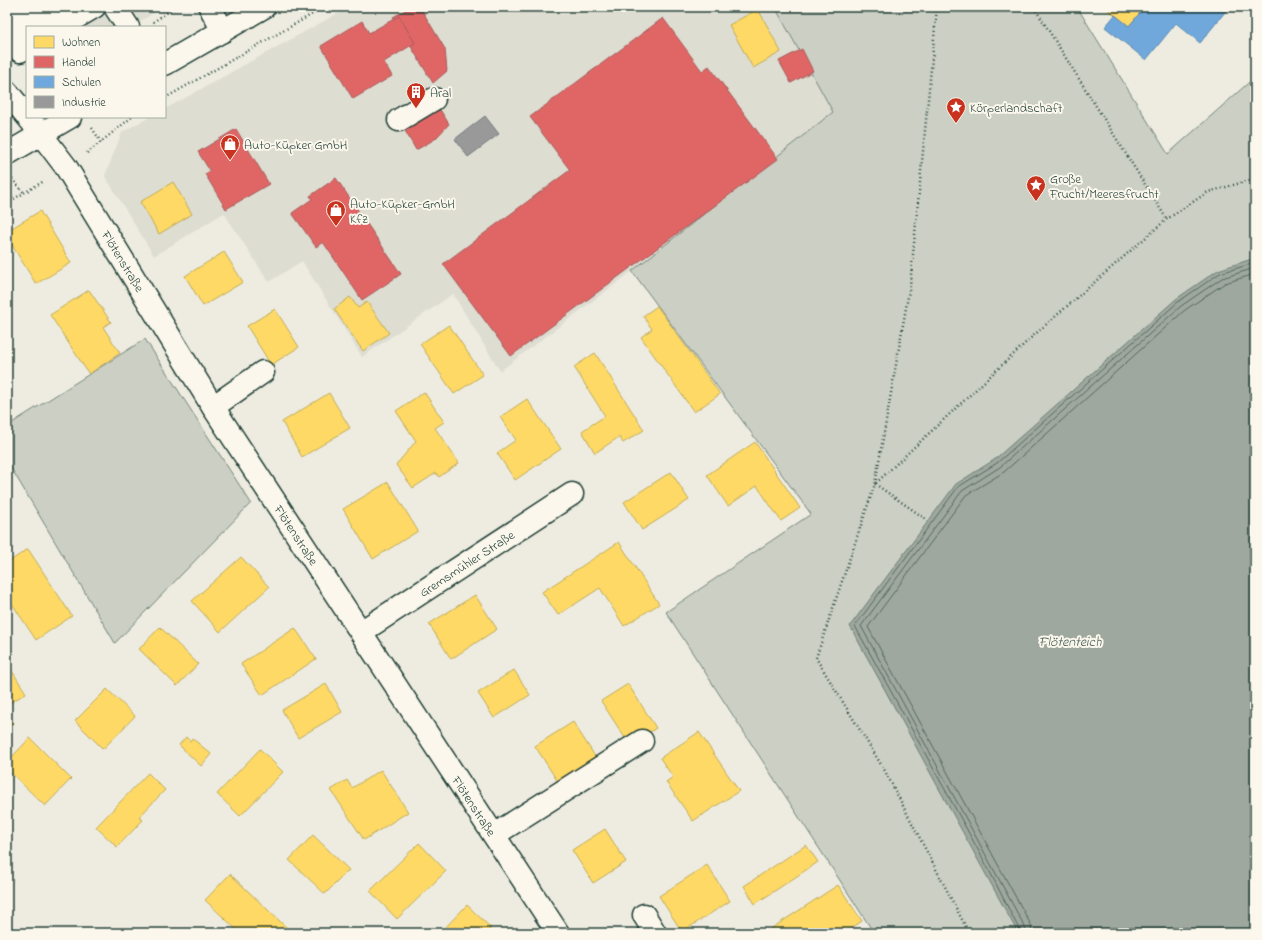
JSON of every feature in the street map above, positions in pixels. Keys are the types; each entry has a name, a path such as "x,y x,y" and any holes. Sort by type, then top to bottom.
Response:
{"street":[{"path":"15,32 36,7"},
{"path":"15,32 61,7"},
{"path":"62,26 94,7"},
{"path":"115,7 127,26"},
{"path":"210,7 223,31"},
{"path":"166,63 264,7"},
{"name":"Flötenstraße","path":"7,92 26,115"},
{"path":"399,120 434,99"},
{"path":"7,154 32,122 62,118"},
{"name":"Flötenstraße","path":"32,122 66,167 213,407 558,933"},
{"path":"213,407 263,372"},
{"name":"Gremsmühler Straße","path":"361,632 572,494"},
{"path":"494,835 642,740"}],"path":[{"path":"150,23 176,7"},
{"path":"166,97 325,7"},
{"path":"937,7 910,285 875,484 816,658 885,771 969,933"},
{"path":"1034,7 1166,219"},
{"path":"11,177 24,193"},
{"path":"875,484 1034,336 1166,219 1208,192 1255,179"},
{"path":"875,484 926,518"}],"shaded area":[{"path":"7,7 164,7 132,26 26,26 26,64 7,51"},
{"path":"349,7 775,7 833,112 634,270 500,371 453,294 362,357 302,261 269,282 224,213 154,256 105,176 122,132 148,118 166,118 166,108"},
{"path":"775,7 1077,7 1168,154 1255,77 1255,933 874,933 666,612 811,514 632,271 833,112"},
{"path":"145,339 251,503 115,643 7,461 7,426"}],"water":[{"name":"Flötenteich","path":"1255,258 1255,933 1018,933 850,626 956,484 994,460 1176,299 1218,270"}],"building: Wohnen":[{"path":"1105,7 1145,7 1129,26"},
{"path":"758,9 781,52 753,68 729,25"},
{"path":"173,182 192,214 159,234 140,202"},
{"path":"40,211 71,263 36,284 7,237 7,231"},
{"path":"224,252 243,282 203,306 185,276"},
{"path":"89,290 111,322 103,327 120,353 89,374 50,315"},
{"path":"350,297 358,308 367,302 389,333 363,351 334,309"},
{"path":"657,306 720,394 694,412 641,337 652,329 643,316"},
{"path":"275,309 299,347 271,365 247,326"},
{"path":"449,325 483,375 454,394 420,344"},
{"path":"595,353 644,430 623,443 619,437 595,453 582,431 605,416 574,367"},
{"path":"424,392 444,422 435,428 459,463 439,477 436,473 413,488 396,465 416,441 396,411"},
{"path":"329,393 350,428 302,457 282,422"},
{"path":"527,399 561,449 515,480 497,453 516,440 500,417"},
{"path":"755,442 800,508 781,521 757,486 728,506 707,475"},
{"path":"671,472 689,500 642,530 624,502"},
{"path":"388,482 418,531 373,559 343,509"},
{"path":"619,542 659,604 624,626 600,588 558,615 542,592"},
{"path":"28,549 72,616 36,640 7,596 7,563"},
{"path":"241,557 269,587 220,632 192,601"},
{"path":"475,595 497,629 451,659 429,624"},
{"path":"160,627 198,664 177,686 139,649"},
{"path":"295,628 316,659 262,695 241,664"},
{"path":"7,663 26,693 7,705"},
{"path":"514,670 530,695 494,718 478,693"},
{"path":"326,684 342,712 298,738 282,710"},
{"path":"628,684 656,728 643,737 639,729 625,738 601,701"},
{"path":"107,689 135,716 103,749 75,721"},
{"path":"7,715 13,724 7,728"},
{"path":"573,722 598,761 560,785 535,746"},
{"path":"699,732 739,791 693,821 666,782 673,777 660,758"},
{"path":"186,737 190,741 192,738 211,754 201,766 179,745"},
{"path":"30,738 71,779 45,806 7,769 7,762"},
{"path":"260,749 283,772 240,816 217,794"},
{"path":"381,770 408,812 364,840 331,790 347,780 352,788"},
{"path":"148,773 165,790 139,817 143,820 117,847 96,827"},
{"path":"605,829 626,862 593,883 572,850"},
{"path":"313,835 349,870 325,894 289,860"},
{"path":"419,843 446,871 397,919 370,891"},
{"path":"806,845 818,862 755,904 744,886"},
{"path":"707,865 730,901 682,932 659,896"},
{"path":"230,874 288,929 284,933 240,933 205,900"},
{"path":"838,885 862,921 844,933 766,932"},
{"path":"467,905 491,928 486,933 440,933"}],"building: Handel":[{"name":"Aral","path":"411,7 420,7 445,49 447,71 433,83 393,17"},
{"path":"399,16 415,43 384,62 392,76 353,99 321,46 362,21 369,33"},
{"path":"663,18 702,71 709,66 778,159 511,356 443,264 570,170 530,117"},
{"path":"802,49 813,71 791,83 779,61"},
{"path":"439,108 449,124 435,139 416,150 404,129"},
{"name":"Auto-Küpker GmbH","path":"236,129 269,184 226,209 205,174 210,171 198,152"},
{"name":"Auto-Küpker-GmbH Kfz","path":"336,178 401,274 362,300 323,242 316,247 292,213 312,199 310,196"}],"building: Schulen":[{"path":"1145,7 1229,7 1200,43 1176,23 1146,60 1105,27 1115,15 1129,26"}],"building: Industrie":[{"path":"485,116 499,134 468,157 455,139"}],"place":[{"name":"Aral","path":"416,109"},
{"name":"Körperlandschaft","path":"956,124"},
{"name":"Auto-Küpker GmbH","path":"230,161"},
{"name":"Große Frucht/Meeresfrucht","path":"1036,202"},
{"name":"Auto-Küpker-GmbH Kfz","path":"336,227"}]}
